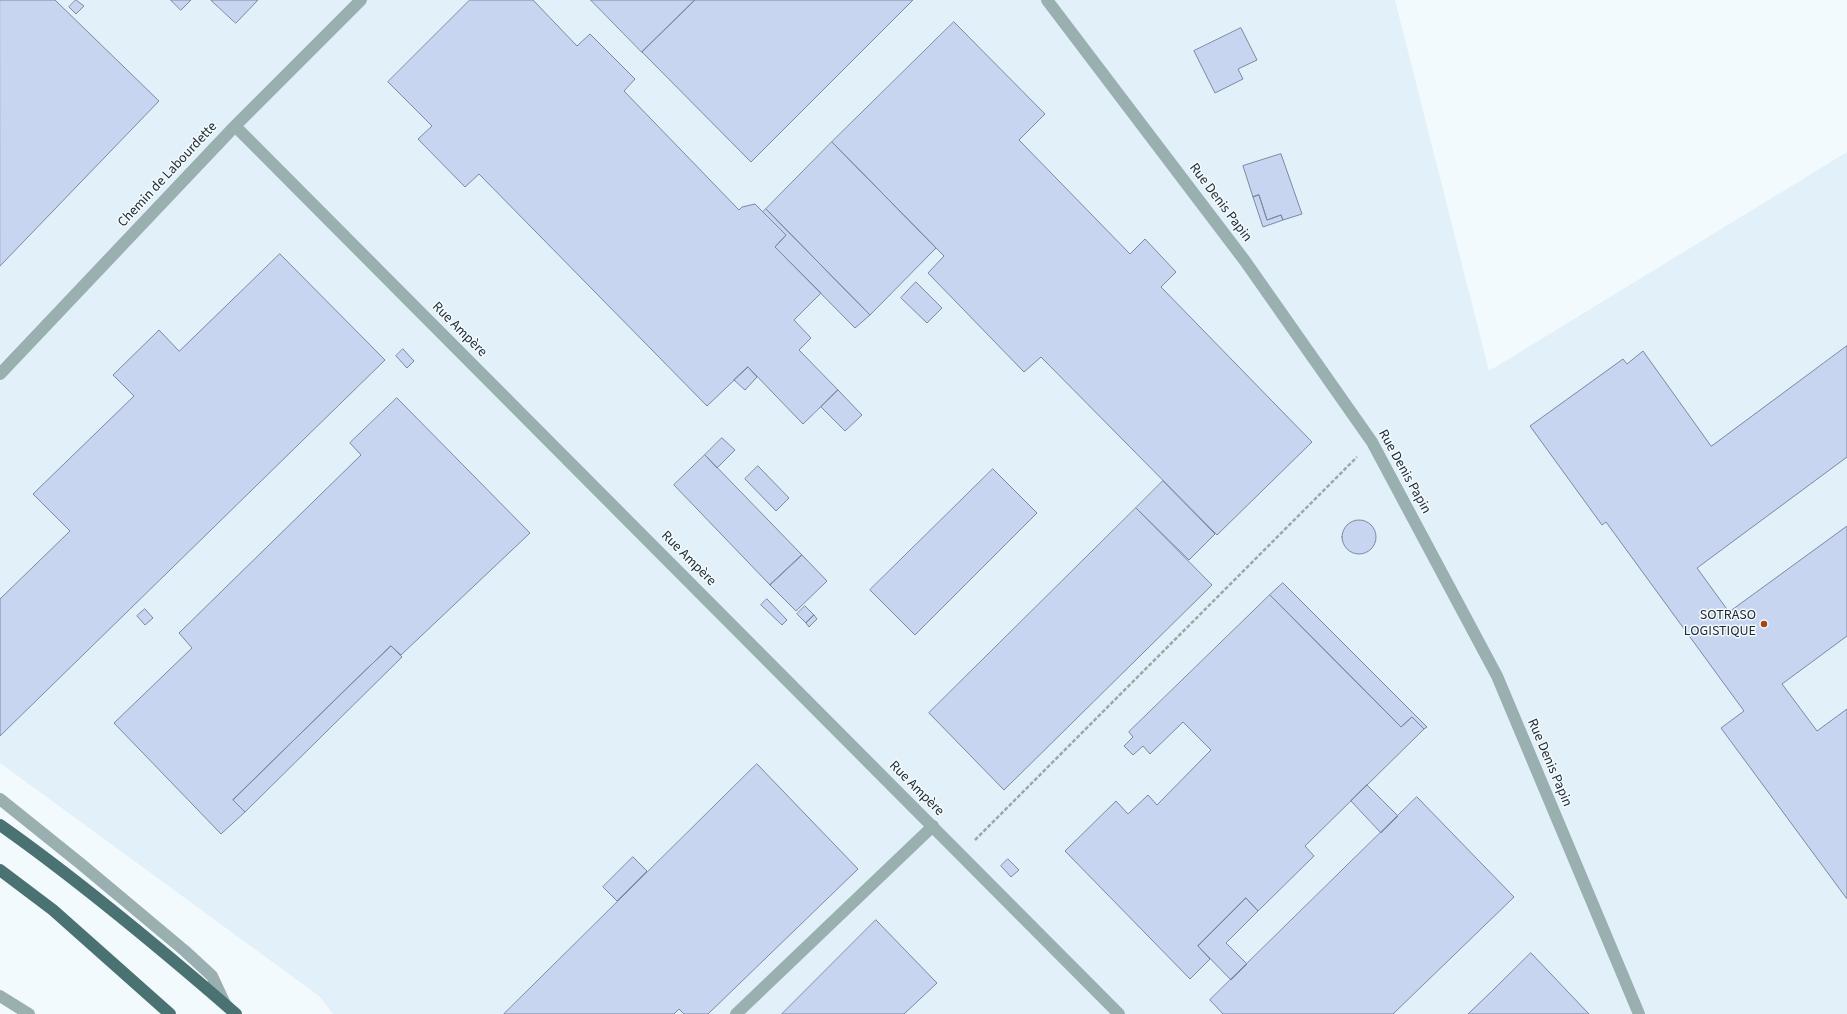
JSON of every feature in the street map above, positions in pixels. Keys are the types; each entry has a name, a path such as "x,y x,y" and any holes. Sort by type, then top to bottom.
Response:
{"main road":[{"path":"0,826 26,844 146,938 236,1014"},
{"path":"0,870 53,910 170,1014"}],"street":[{"name":"Chemin de Labourdette","path":"0,374 235,126 361,0"},
{"name":"Rue Denis Papin","path":"1047,0 1245,261 1372,442 1497,676 1639,1014"},
{"name":"Rue Ampère","path":"235,126 1119,1014"},
{"path":"0,799 185,951 212,976 225,1004"},
{"path":"736,1014 933,826"},
{"path":"0,996 29,1014"}],"path":[{"path":"960,855 1372,442"}],"shaded area":[{"path":"0,0 1395,0 1489,371 1847,152 1847,1014 333,1014 319,996 0,763"}],"building":[{"path":"0,0 55,0 159,101 0,266"},
{"path":"76,0 84,6 76,14 69,7"},
{"path":"171,0 191,0 181,10"},
{"path":"211,0 258,0 236,23"},
{"path":"470,0 533,0 577,46 590,34 635,79 624,91 739,210 742,207 755,204 786,235 775,247 821,293 794,320 811,338 799,350 838,390 803,424 748,367 707,406 479,174 465,187 418,139 432,126 388,82"},
{"path":"591,0 695,0 642,52"},
{"path":"695,0 913,0 751,162 642,52"},
{"path":"954,22 1045,114 1019,140 1130,254 1145,239 1176,272 1161,287 1312,442 1217,535 1041,357 1024,372 928,273 944,256 832,142"},
{"path":"1241,28 1257,60 1238,69 1243,79 1215,93 1194,51"},
{"path":"832,142 936,248 870,315 766,209"},
{"path":"1281,154 1302,214 1283,220 1281,215 1267,220 1259,195 1253,197 1243,166"},
{"path":"1259,195 1267,220 1281,215 1283,220 1263,227 1253,197"},
{"path":"766,209 870,315 855,328 775,247 786,235 763,212"},
{"path":"280,254 385,360 0,736 0,599 70,531 33,494 134,396 113,375 159,330 179,351"},
{"path":"916,282 942,308 927,323 901,298"},
{"name":"SOTRASO LOGISTIQUE","path":"1847,346 1847,457 1697,568 1729,612 1847,526 1847,636 1782,684 1817,731 1847,709 1847,899 1721,728 1744,711 1606,522 1602,525 1530,426 1623,359 1627,364 1643,351 1711,446"},
{"path":"403,349 414,361 407,368 396,356"},
{"path":"748,367 757,377 745,390 734,380"},
{"path":"838,390 862,415 845,431 821,407"},
{"path":"397,398 530,533 401,655 391,646 354,681 233,800 245,812 221,834 114,723 192,648 179,633 361,455 350,443"},
{"path":"722,438 735,450 717,468 705,455"},
{"path":"705,455 802,555 770,585 674,485"},
{"path":"758,466 789,498 776,511 745,479"},
{"path":"993,469 1037,513 915,635 870,590"},
{"path":"1163,481 1215,534 1189,560 1136,508"},
{"path":"1136,508 1212,585 1004,790 929,713"},
{"path":"1356,520 1362,520 1366,521 1373,527 1376,537 1375,544 1369,551 1362,554 1356,554 1352,553 1345,547 1342,540 1342,534 1343,530 1349,523"},
{"path":"802,555 827,581 796,611 770,585"},
{"path":"1283,583 1427,727 1424,729 1412,717 1401,727 1270,595"},
{"path":"1270,595 1401,727 1412,717 1424,729 1305,846 1314,856 1258,911 1246,898 1198,946 1210,959 1190,979 1065,851 1116,801 1128,814 1148,795 1157,805 1211,750 1183,722 1150,754 1143,746 1133,755 1124,746 1133,737 1129,732"},
{"path":"767,599 787,620 782,625 761,605"},
{"path":"805,606 814,615 806,623 797,614"},
{"path":"145,609 153,618 145,625 137,616"},
{"path":"814,615 817,619 809,627 806,623"},
{"path":"391,646 402,657 245,812 233,800"},
{"path":"757,764 858,869 708,1014 684,1014 679,1009 674,1014 504,1014"},
{"path":"1367,785 1398,816 1381,833 1351,801"},
{"path":"1417,797 1514,897 1393,1014 1223,1014 1210,1000"},
{"path":"633,857 647,871 617,901 603,887"},
{"path":"1008,859 1019,870 1011,877 1001,866"},
{"path":"1246,898 1258,911 1226,943 1247,964 1231,980 1198,946"},
{"path":"876,920 937,983 904,1014 782,1014"},
{"path":"1531,953 1589,1014 1468,1014 1491,992"}],"place":[{"name":"SOTRASO LOGISTIQUE","path":"1764,624"}]}
